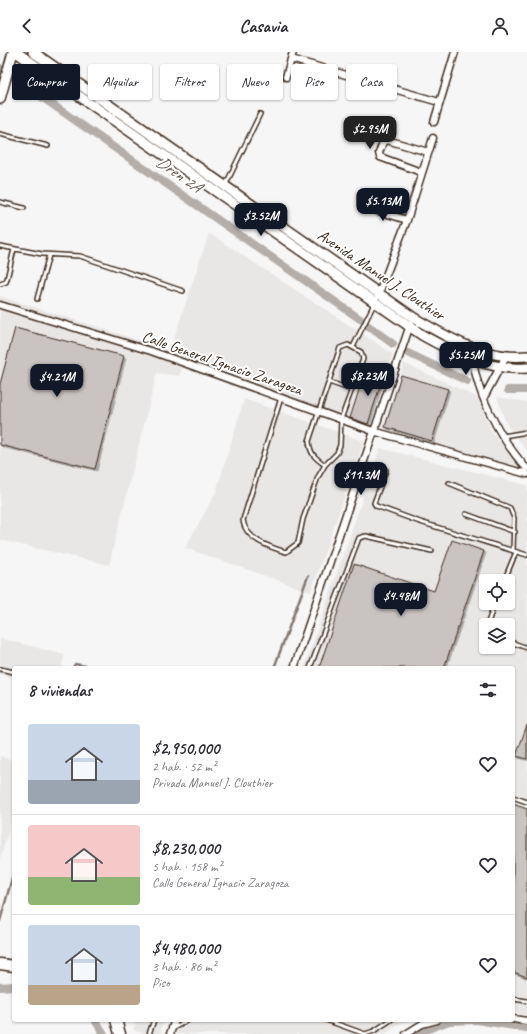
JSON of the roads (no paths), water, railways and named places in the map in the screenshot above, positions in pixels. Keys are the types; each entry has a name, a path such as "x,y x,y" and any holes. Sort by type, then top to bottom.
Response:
{"main road":[{"name":"Avenida Manuel J. Clouthier","path":"33,52 414,318 472,348 506,356 527,356"},
{"name":"Avenida Manuel J. Clouthier","path":"14,54 410,327 449,350 472,360 502,367 527,368"},
{"path":"0,99 14,54"},
{"path":"0,964 12,966"},
{"path":"117,1022 120,1034"}],"street":[{"path":"286,77 293,52"},
{"path":"434,122 455,52"},
{"path":"291,59 439,102"},
{"path":"375,303 407,220 432,138"},
{"path":"421,172 380,157 379,152 383,142 387,140 428,152"},
{"path":"365,207 407,220"},
{"name":"Calle General Ignacio Zaragoza","path":"0,305 151,351 373,431 527,474"},
{"path":"295,666 373,431 414,318"},
{"path":"472,348 472,360 476,379 484,397 503,436 527,468"},
{"path":"484,397 502,367 506,356"},
{"path":"515,1019 527,1021"},
{"path":"171,1032 174,1022"},
{"path":"406,1034 422,1024 430,1022"}],"lane":[{"path":"220,195 260,114"},
{"path":"0,134 48,146"},
{"path":"0,202 24,208"},
{"path":"0,246 49,255 80,256 183,292"},
{"path":"0,284 6,282 7,280 14,249"},
{"path":"37,299 49,255"},
{"path":"354,347 375,303"},
{"path":"281,398 243,520 247,532 269,547 286,552 295,547 298,543 309,499 325,465 337,453 340,445 341,419 363,356 361,352 354,347 346,345 340,348 309,441 312,456 325,465"},
{"path":"329,382 352,390"},
{"path":"503,436 527,432"},
{"path":"386,470 374,503 376,506 420,522 527,555"},
{"path":"449,483 510,508 514,518 514,551 506,574"},
{"path":"466,514 515,532"},
{"path":"311,666 359,538 366,536 432,552"},
{"path":"515,644 527,648"},
{"path":"0,669 12,672"},
{"path":"515,798 527,802"},
{"path":"515,1000 527,1001"},
{"path":"149,1034 153,1022"},
{"path":"171,1032 185,1022"},
{"path":"332,1022 365,1034 386,1022"}],"waterway":[{"name":"Dren 2A","path":"0,68 360,319"},
{"name":"Dren 2A","path":"367,325 393,344"},
{"name":"Dren 2A","path":"408,353 467,381"},
{"name":"Dren 2A","path":"508,390 527,390"},
{"path":"275,666 308,576"},
{"path":"74,666 75,664 86,666"},
{"path":"0,921 12,878"},
{"path":"0,987 12,986"},
{"path":"96,1022 104,1034"},
{"path":"415,1034 446,1022"},
{"path":"490,1022 527,1028"}]}
